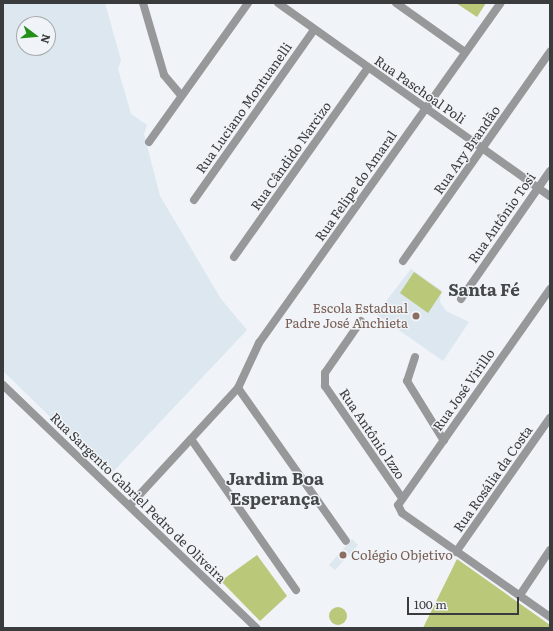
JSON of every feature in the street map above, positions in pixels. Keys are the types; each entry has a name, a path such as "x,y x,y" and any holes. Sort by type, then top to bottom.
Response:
{"street":[{"path":"143,3 164,75 181,95"},
{"path":"149,142 181,95 248,3"},
{"name":"Rua Paschoal Poli","path":"278,3 550,196"},
{"path":"396,3 465,52"},
{"name":"Rua Felipe do Amaral","path":"130,506 238,388 259,343 501,3"},
{"name":"Rua Luciano Montuanelli","path":"194,200 314,30"},
{"name":"Rua Ary Brandão","path":"403,261 550,52"},
{"name":"Rua Cândido Narcizo","path":"234,257 368,68"},
{"name":"Rua Antônio Tosi","path":"461,299 550,171"},
{"name":"Rua José Virillo","path":"400,502 550,290"},
{"name":"Rua Antônio Izzo","path":"361,321 325,372 325,386 400,502 402,513 550,617"},
{"path":"415,357 407,381 444,441"},
{"name":"Rua Sargento Gabriel Pedro de Oliveira","path":"3,385 256,628"},
{"path":"238,388 346,540"},
{"name":"Rua Rosália da Costa","path":"456,552 550,418"},
{"path":"191,439 296,590"},
{"path":"520,596 550,550"}],"shaded area":[{"path":"3,3 105,3 121,60 118,69 131,114 147,125 144,134 160,196 221,299 247,330 110,475 3,371"},
{"name":"Escola Estadual Padre José Anchieta","path":"411,269 441,290 440,302 446,311 469,322 443,361 376,314"},
{"name":"Colégio Objetivo","path":"352,539 358,545 335,570 329,565"}],"green space":[{"path":"456,3 486,3 477,17"},
{"path":"414,272 442,292 428,313 400,293"},
{"path":"257,555 287,596 260,621 221,581"},
{"path":"457,559 550,625 550,628 423,628"},
{"path":"338,607 344,610 347,616 344,622 338,625 332,622 329,616 332,610"}],"place":[{"name":"Escola Estadual Padre José Anchieta","path":"416,316"},
{"name":"Colégio Objetivo","path":"343,555"}],"district":[{"name":"Santa Fé","path":"484,289"},
{"name":"Jardim Boa Esperança","path":"275,488"}]}
